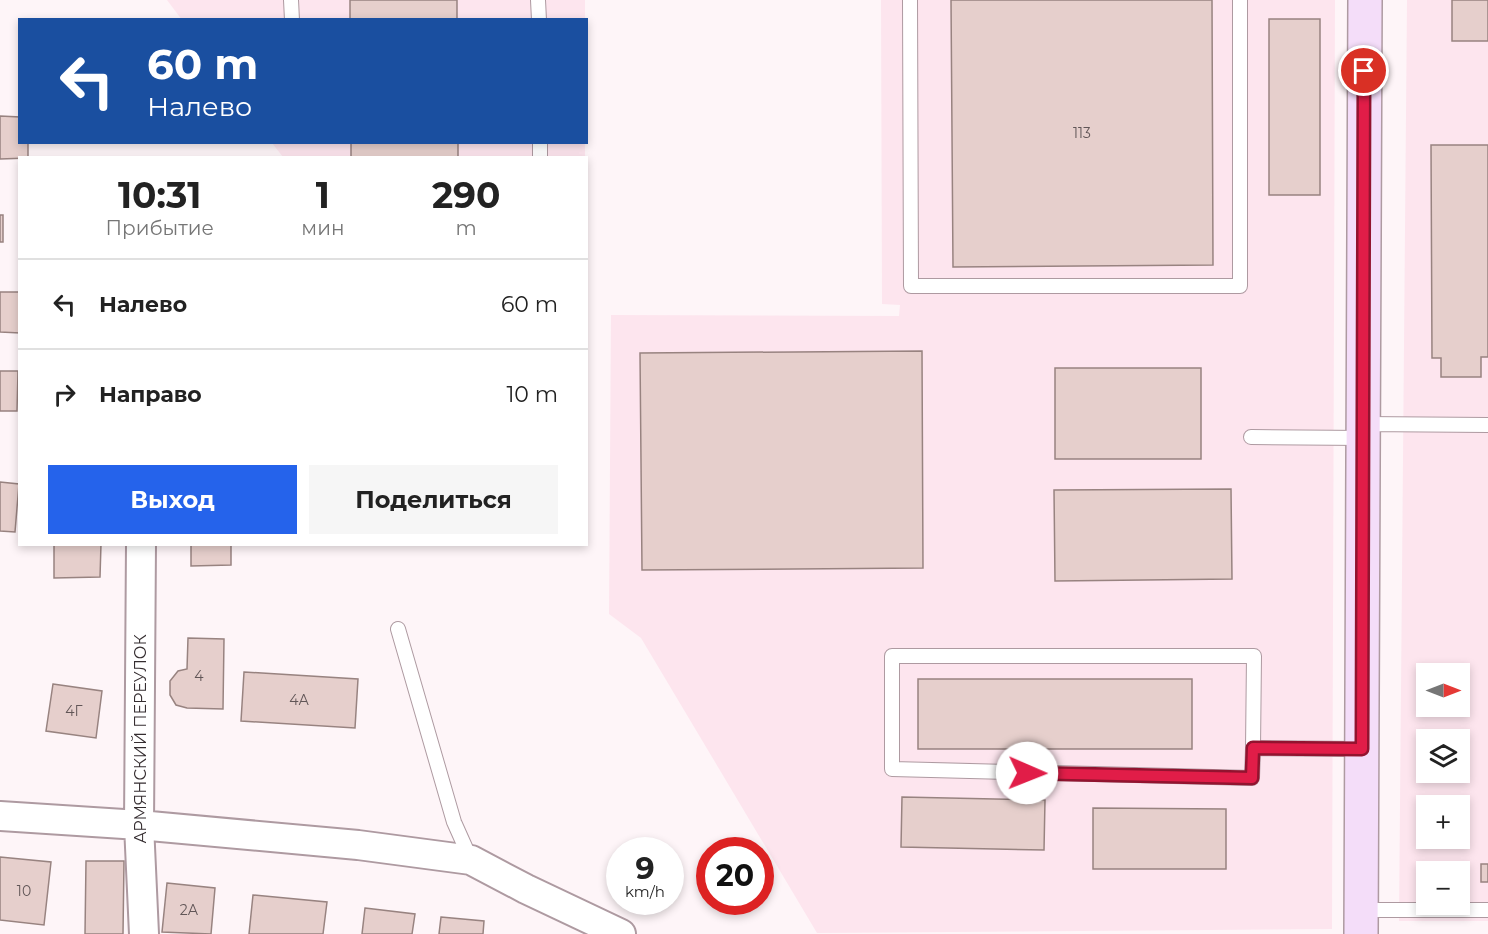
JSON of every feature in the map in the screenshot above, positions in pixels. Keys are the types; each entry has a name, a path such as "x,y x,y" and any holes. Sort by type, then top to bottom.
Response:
{"street":[{"path":"1361,922 1365,0"},
{"name":"АРМЯНСКИЙ ПЕРЕУЛОК","path":"141,546 139,825 144,934"},
{"path":"0,816 139,825 358,845 471,860 621,934"}],"lane":[{"path":"291,0 292,18"},
{"path":"538,0 539,18"},
{"path":"910,0 910,286 1240,286 1240,0"},
{"path":"1251,437 1488,425"},
{"path":"398,629 454,822 471,860"},
{"path":"892,656 1254,656 1253,748 1252,778 892,770 892,656"},
{"path":"1253,748 1362,749"},
{"path":"1361,922 1488,910"}],"shaded area":[{"path":"167,0 585,0 585,18 180,18"},
{"path":"881,0 1335,0 1332,929 817,933 774,861 774,837 760,837 641,638 609,614 611,315 899,316 900,305 882,304"},
{"path":"1407,0 1488,0 1488,921 1399,921"},
{"path":"273,144 585,144 585,156 282,156"}],"building":[{"path":"350,0 457,0 457,18 350,18"},
{"path":"951,0 1212,0 1213,265 953,267"},
{"path":"1452,0 1488,0 1488,41 1452,41"},
{"path":"1269,19 1320,19 1320,195 1269,195"},
{"path":"0,116 18,117 18,144 28,144 28,156 0,159"},
{"path":"351,144 458,144 458,156 351,156"},
{"path":"1431,145 1488,145 1488,357 1481,357 1481,377 1441,377 1441,358 1432,358"},
{"path":"0,215 3,215 3,242 0,242"},
{"path":"0,292 18,292 18,333 0,332"},
{"path":"922,351 923,568 642,570 640,353"},
{"path":"1055,368 1201,368 1201,459 1055,459"},
{"path":"0,371 18,371 17,411 0,411"},
{"path":"0,482 18,484 15,532 0,531"},
{"path":"1231,489 1232,579 1055,581 1054,490"},
{"path":"54,546 101,546 100,577 54,578"},
{"path":"191,546 231,546 231,565 191,566"},
{"path":"188,638 224,639 223,709 187,708 176,705 170,695 170,681 178,671 187,669"},
{"path":"244,672 358,679 355,728 241,721"},
{"path":"918,679 1192,679 1192,749 918,749"},
{"path":"53,684 102,691 96,738 46,731"},
{"path":"902,797 1045,800 1044,850 901,847"},
{"path":"1093,808 1226,809 1226,869 1093,869"},
{"path":"0,857 51,862 44,925 0,920"},
{"path":"86,861 124,861 123,934 85,934"},
{"path":"1481,864 1488,864 1488,882 1481,882"},
{"path":"167,883 215,888 211,934 162,932"},
{"path":"253,895 327,902 323,934 249,934"},
{"path":"365,908 415,914 412,934 362,934"},
{"path":"441,917 484,921 483,934 439,934"}],"route":[{"path":"1027,773 1252,778 1253,748 1362,749 1364,71"}]}
